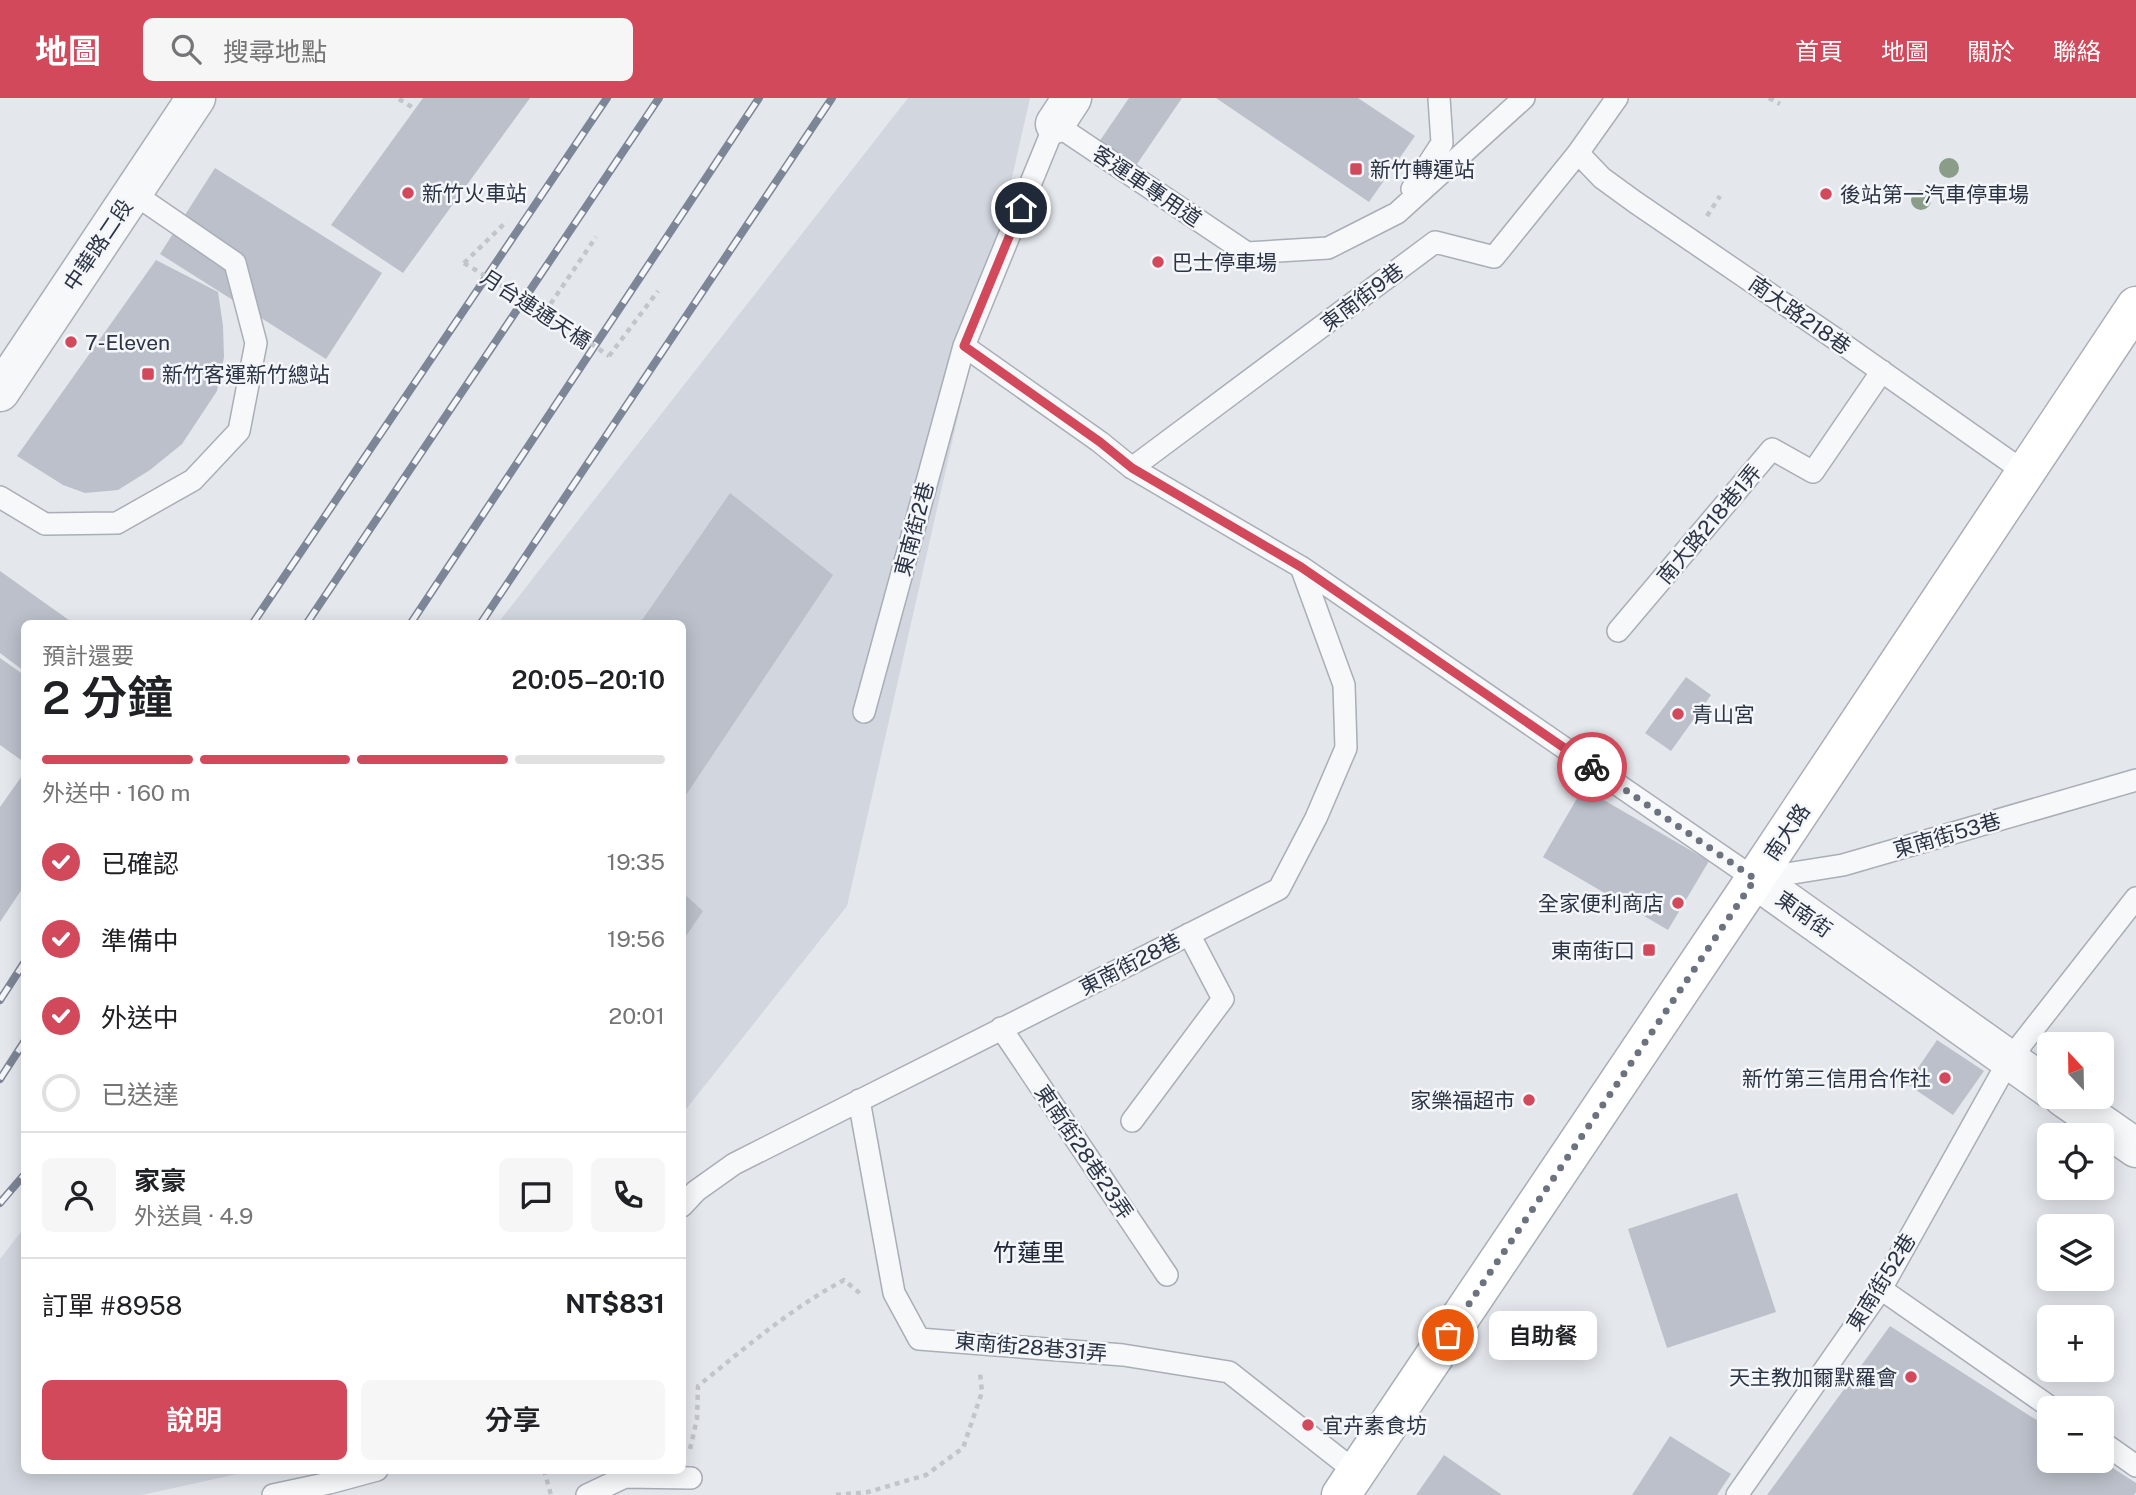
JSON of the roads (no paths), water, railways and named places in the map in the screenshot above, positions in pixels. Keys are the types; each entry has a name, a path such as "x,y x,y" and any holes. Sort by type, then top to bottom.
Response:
{"main road":[{"name":"南大路","path":"1348,1484 2136,306"}],"street":[{"name":"中華路二段","path":"0,392 196,98"},
{"name":"東南街","path":"1755,879 2037,1080"},
{"path":"2082,1110 2136,1148"}],"lane":[{"path":"1397,213 1442,143 1439,98"},
{"name":"客運車專用道","path":"1063,111 1247,253 1328,248 1397,213 1524,98"},
{"path":"1578,153 1617,98"},
{"name":"東南街2巷","path":"864,712 964,346 1063,111"},
{"name":"南大路218巷","path":"1578,153 1602,178 1635,202 2026,473"},
{"name":"東南街9巷","path":"1132,468 1435,242 1494,257 1578,153"},
{"path":"0,497 45,524 117,523 193,481 239,431 256,343 235,263 133,193"},
{"name":"東南街","path":"964,346 1100,442 1132,468 1301,567 1755,879"},
{"name":"南大路218巷1弄","path":"1618,631 1772,449 1814,472 1882,371"},
{"name":"東南街28巷","path":"686,1202 696,1191 734,1164 1279,889 1316,818 1346,748 1344,685 1301,567"},
{"name":"東南街53巷","path":"1755,879 1843,865 2136,780"},
{"name":"東南街52巷","path":"1737,1495 1881,1289 2009,1060 2136,898"},
{"path":"1132,1121 1223,999 1189,934"},
{"name":"東南街28巷23弄","path":"1001,1028 1167,1275"},
{"name":"東南街28巷31弄","path":"859,1100 894,1293 919,1339 1123,1355 1229,1372 1348,1484"},
{"path":"1881,1289 2037,1398"},
{"path":"2114,1450 2136,1466"},
{"path":"273,1495 336,1489 368,1474"},
{"path":"586,1495 625,1477 686,1478"}],"railway":[{"path":"255,620 607,98"},
{"path":"309,620 659,98"},
{"path":"413,620 759,98"},
{"path":"483,620 832,98"},
{"path":"0,1000 21,968"},
{"path":"0,1079 21,1047"},
{"path":"0,1203 21,1178"}],"place":[{"name":"新竹轉運站","path":"1356,169"},
{"name":"新竹火車站","path":"408,193"},
{"name":"後站第一汽車停車場","path":"1826,194"},
{"name":"巴士停車場","path":"1158,262"},
{"name":"7-Eleven","path":"71,342"},
{"name":"新竹客運新竹總站","path":"148,374"},
{"name":"青山宮","path":"1678,714"},
{"name":"全家便利商店","path":"1678,903"},
{"name":"東南街口","path":"1649,950"},
{"name":"新竹第三信用合作社","path":"1945,1078"},
{"name":"家樂福超市","path":"1529,1100"},
{"name":"自助餐","path":"1448,1335"},
{"name":"天主教加爾默羅會","path":"1911,1377"},
{"name":"宜卉素食坊","path":"1308,1425"}],"district":[{"name":"竹蓮里","path":"1029,1252"}]}
